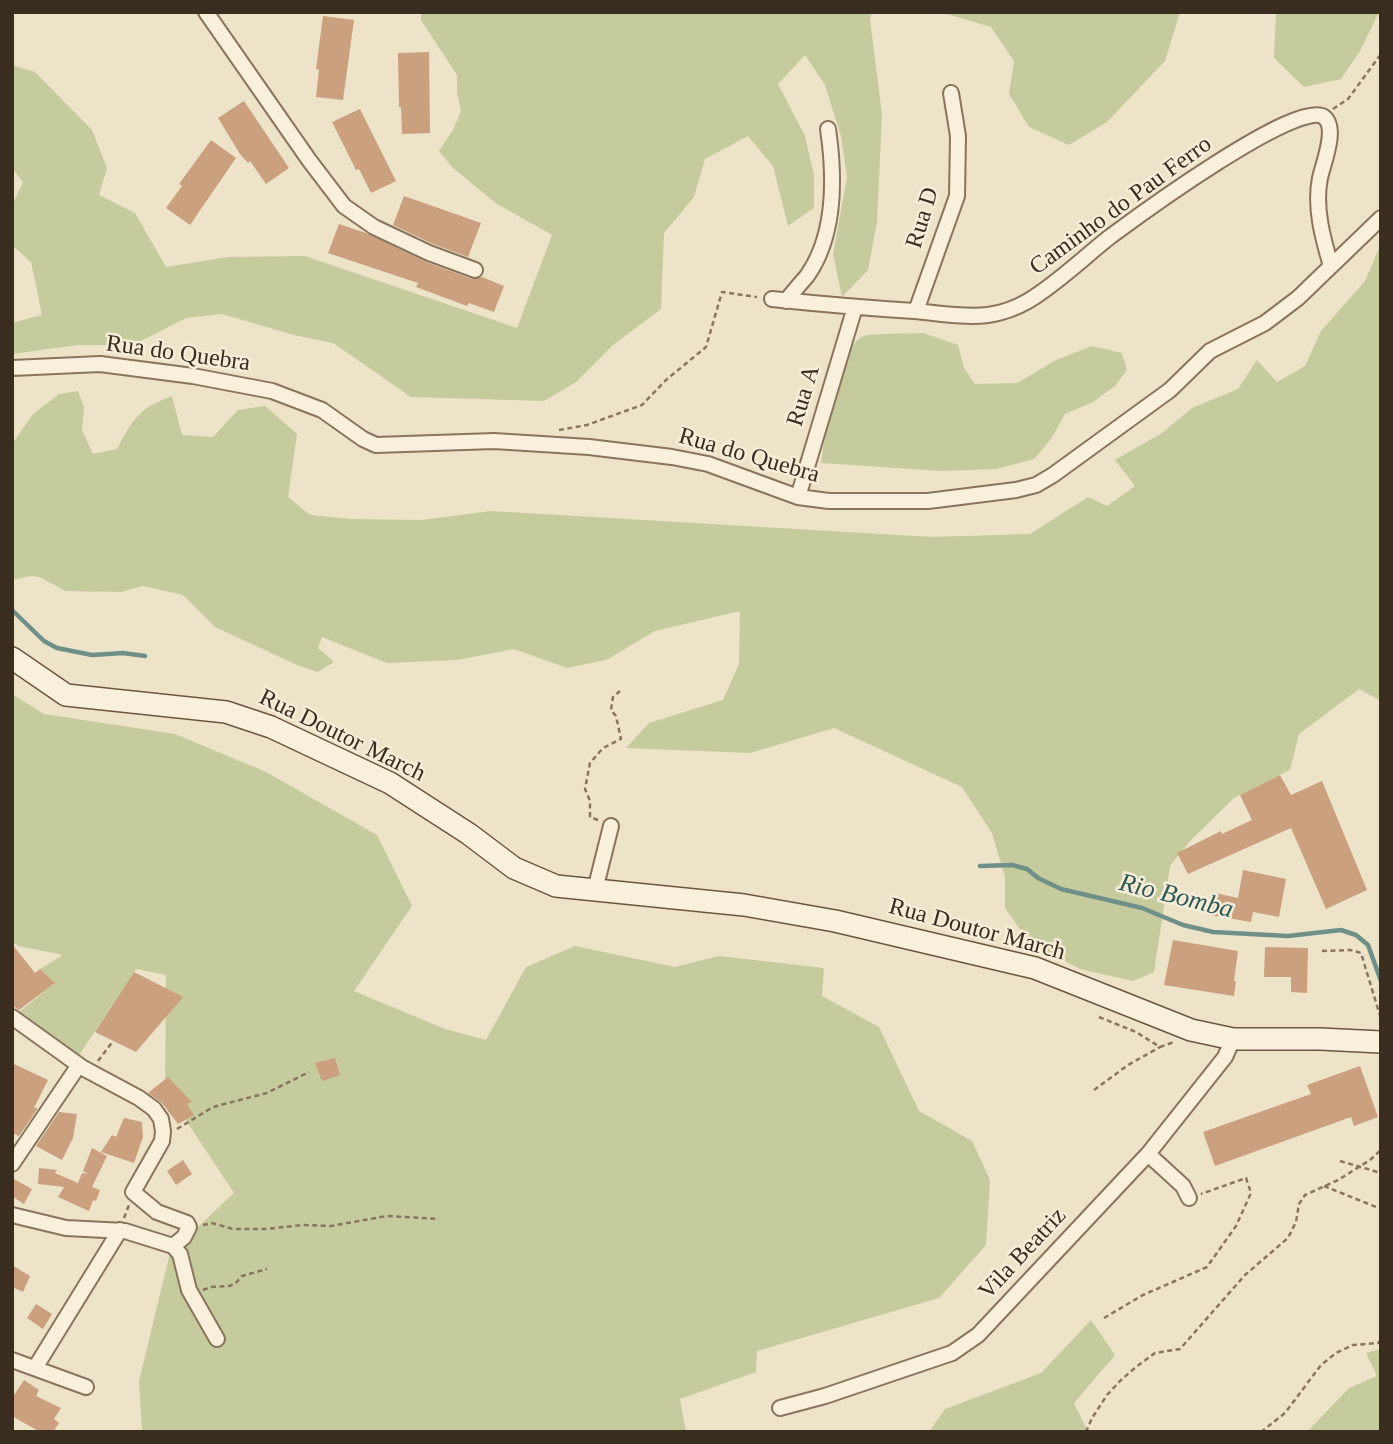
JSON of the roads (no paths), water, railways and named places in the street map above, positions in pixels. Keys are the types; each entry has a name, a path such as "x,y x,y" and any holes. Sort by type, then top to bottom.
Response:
{"main road":[{"name":"Rua Doutor March","path":"12,658 66,695 226,712 271,727 390,783 469,834 514,868 555,886 757,907 835,921 1035,968 1191,1030 1233,1039 1381,1042"}],"street":[{"path":"206,12 344,206 374,227 429,253 475,270"},
{"name":"Rua D","path":"916,312 957,196 958,136 951,93"},
{"name":"Caminho do Pau Ferro","path":"828,130 832,153 831,212 823,245 808,274 779,300 916,312 988,315 1012,309 1047,288 1112,236 1215,162 1306,115 1322,116 1328,121 1330,130 1318,204 1323,239 1331,266"},
{"name":"Rua do Quebra","path":"12,368 100,364 193,376 272,391 322,410 376,445 494,441 589,447 672,457 730,471 798,497 829,501 928,501 1016,490 1036,485 1053,475 1170,390 1210,351 1265,323 1298,298 1381,218"},
{"name":"Rua A","path":"798,497 855,307"},
{"path":"595,890 611,826"},
{"path":"12,1017 84,1069 122,1088 154,1109 163,1130 162,1141 133,1192 158,1212 168,1218 184,1221 190,1227 184,1237 173,1246"},
{"name":"Vila Beatriz","path":"780,1408 825,1396 952,1353 965,1346 1148,1154 1225,1057 1233,1039"},
{"path":"12,1164 84,1069"},
{"path":"1148,1154 1183,1186 1189,1198"},
{"path":"12,1216 66,1228 120,1230 173,1246 180,1254 187,1283 194,1298 217,1339"},
{"path":"35,1368 120,1230"},
{"path":"12,1360 86,1387"}],"waterway":[{"name":"Rio Bomba","path":"12,610 44,641 57,648 92,655 123,653 145,656"},
{"name":"Rio Bomba","path":"980,866 1012,865 1027,869 1038,878 1061,889 1142,908 1183,925 1213,932 1288,936 1341,930 1356,935 1368,945 1381,981"}]}
